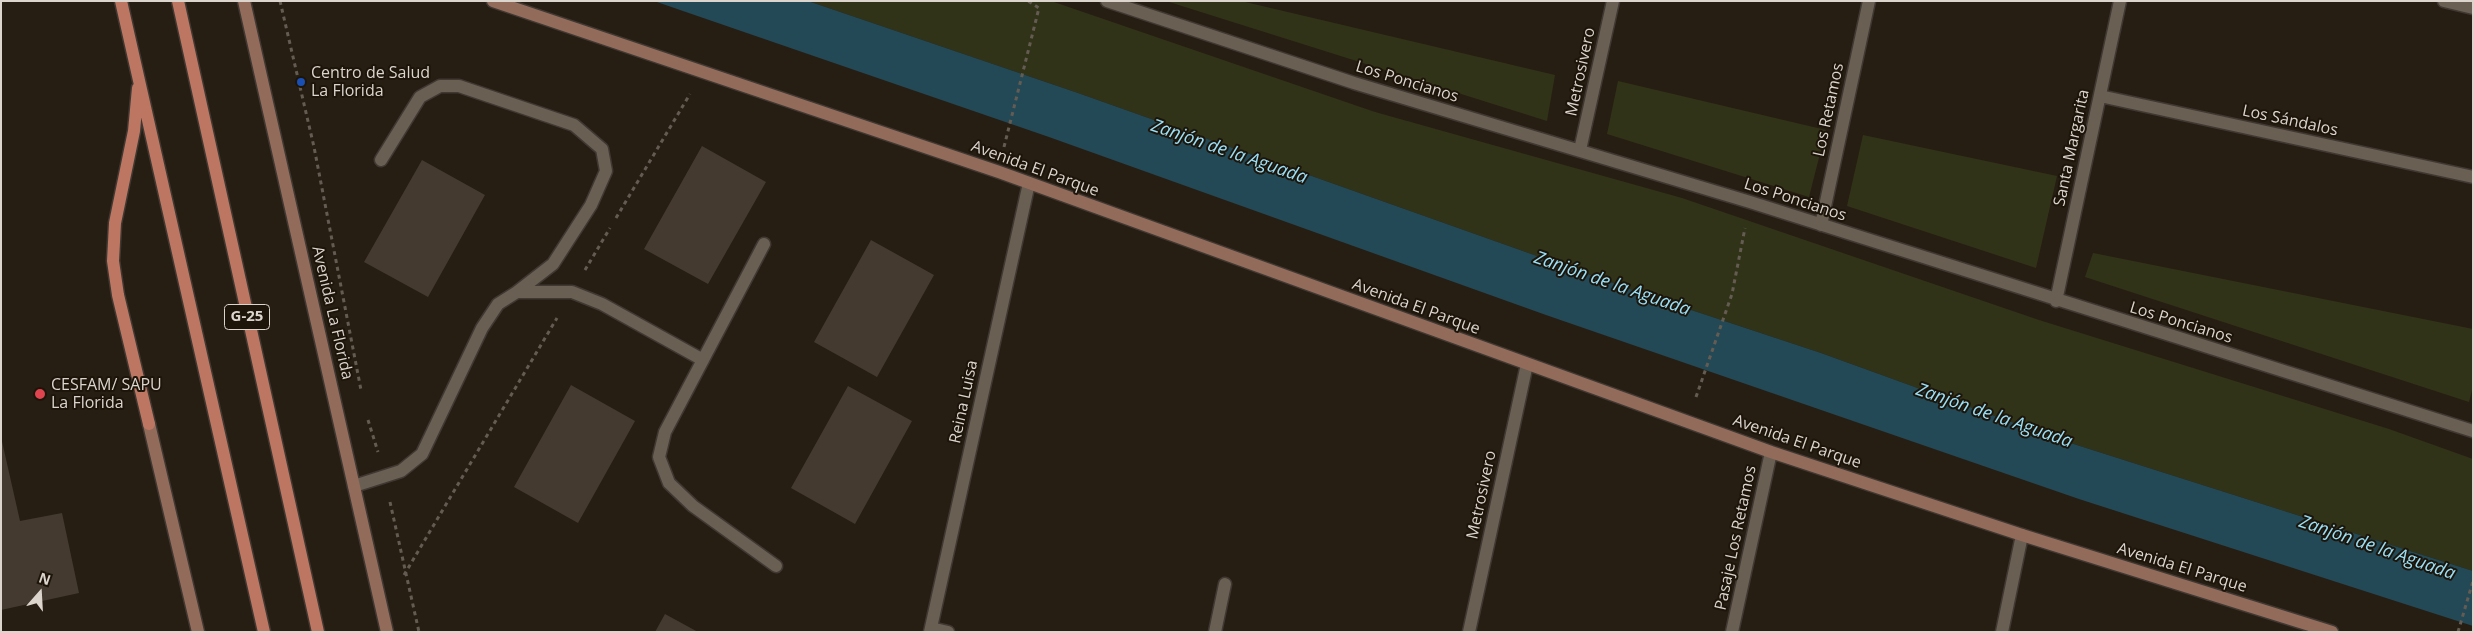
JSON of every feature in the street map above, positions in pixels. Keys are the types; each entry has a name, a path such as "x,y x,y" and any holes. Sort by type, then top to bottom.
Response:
{"main road":[{"path":"121,1 264,632"},
{"name":"G-25","path":"178,1 318,632"},
{"path":"138,75 134,131 115,223 113,260 118,295 149,424"}],"street":[{"name":"Avenida La Florida","path":"244,1 387,632"},
{"name":"Avenida El Parque","path":"493,1 1029,183 1771,452 2022,535 2332,632"},
{"name":"Los Poncianos","path":"1107,1 1354,83 1750,202 2056,301 2473,432"},
{"name":"Metrosivero","path":"1580,150 1613,1"},
{"name":"Los Retamos","path":"1821,225 1869,1"},
{"name":"Santa Margarita","path":"2056,301 2120,1"},
{"path":"2444,1 2473,8"},
{"path":"354,486 401,471 422,454 482,328 498,304 553,264 591,205 606,170 602,148 574,125 459,86 440,86 420,96 381,160"},
{"name":"Los Sándalos","path":"2100,96 2473,177"},
{"name":"Reina Luisa","path":"948,632 931,630 1029,183"},
{"path":"764,244 665,432 659,457 669,483 693,506 776,566"},
{"path":"517,292 572,292 602,304 703,360"},
{"name":"Metrosivero","path":"1470,632 1527,364"},
{"path":"149,424 198,632"},
{"name":"Pasaje Los Retamos","path":"1732,632 1771,452"},
{"path":"2002,632 2022,535"},
{"path":"1215,632 1225,584"}],"path":[{"path":"280,1 314,148 362,392"},
{"path":"1004,147 1039,8 1028,1"},
{"path":"419,550 685,103"},
{"path":"1695,399 1732,294 1750,202"},
{"path":"366,411 385,477 418,632"},
{"path":"2458,632 2473,581"}],"green space":[{"path":"808,1 1051,1 1375,112 1682,198 2039,320 2389,429 2473,459 2473,571 2061,440 1821,353 1658,299 1078,93"},
{"path":"1166,1 1241,1 1555,75 1547,121"},
{"path":"1618,81 1826,130 1809,197 1607,134"},
{"path":"1863,135 2057,176 2036,268 1847,206"},
{"path":"2093,253 2473,329 2473,386 2469,402 2085,277"}],"water":[{"name":"Zanjón de la Aguada","path":"654,1 808,1 1078,93 1658,299 1821,353 2061,440 2473,571 2473,626 2079,499 1546,315 1049,137"}],"building":[{"path":"702,146 766,182 708,284 644,249"},
{"path":"422,160 485,195 428,297 364,262"},
{"path":"871,240 934,275 877,377 814,342"},
{"path":"571,385 635,421 578,523 514,487"},
{"path":"848,386 912,421 855,524 791,488"},
{"path":"1,437 20,521 62,513 79,593 1,610"},
{"path":"665,614 698,632 655,632"}],"place":[{"name":"Centro de Salud La Florida","path":"301,82"},
{"name":"CESFAM/ SAPU La Florida","path":"40,394"}]}
